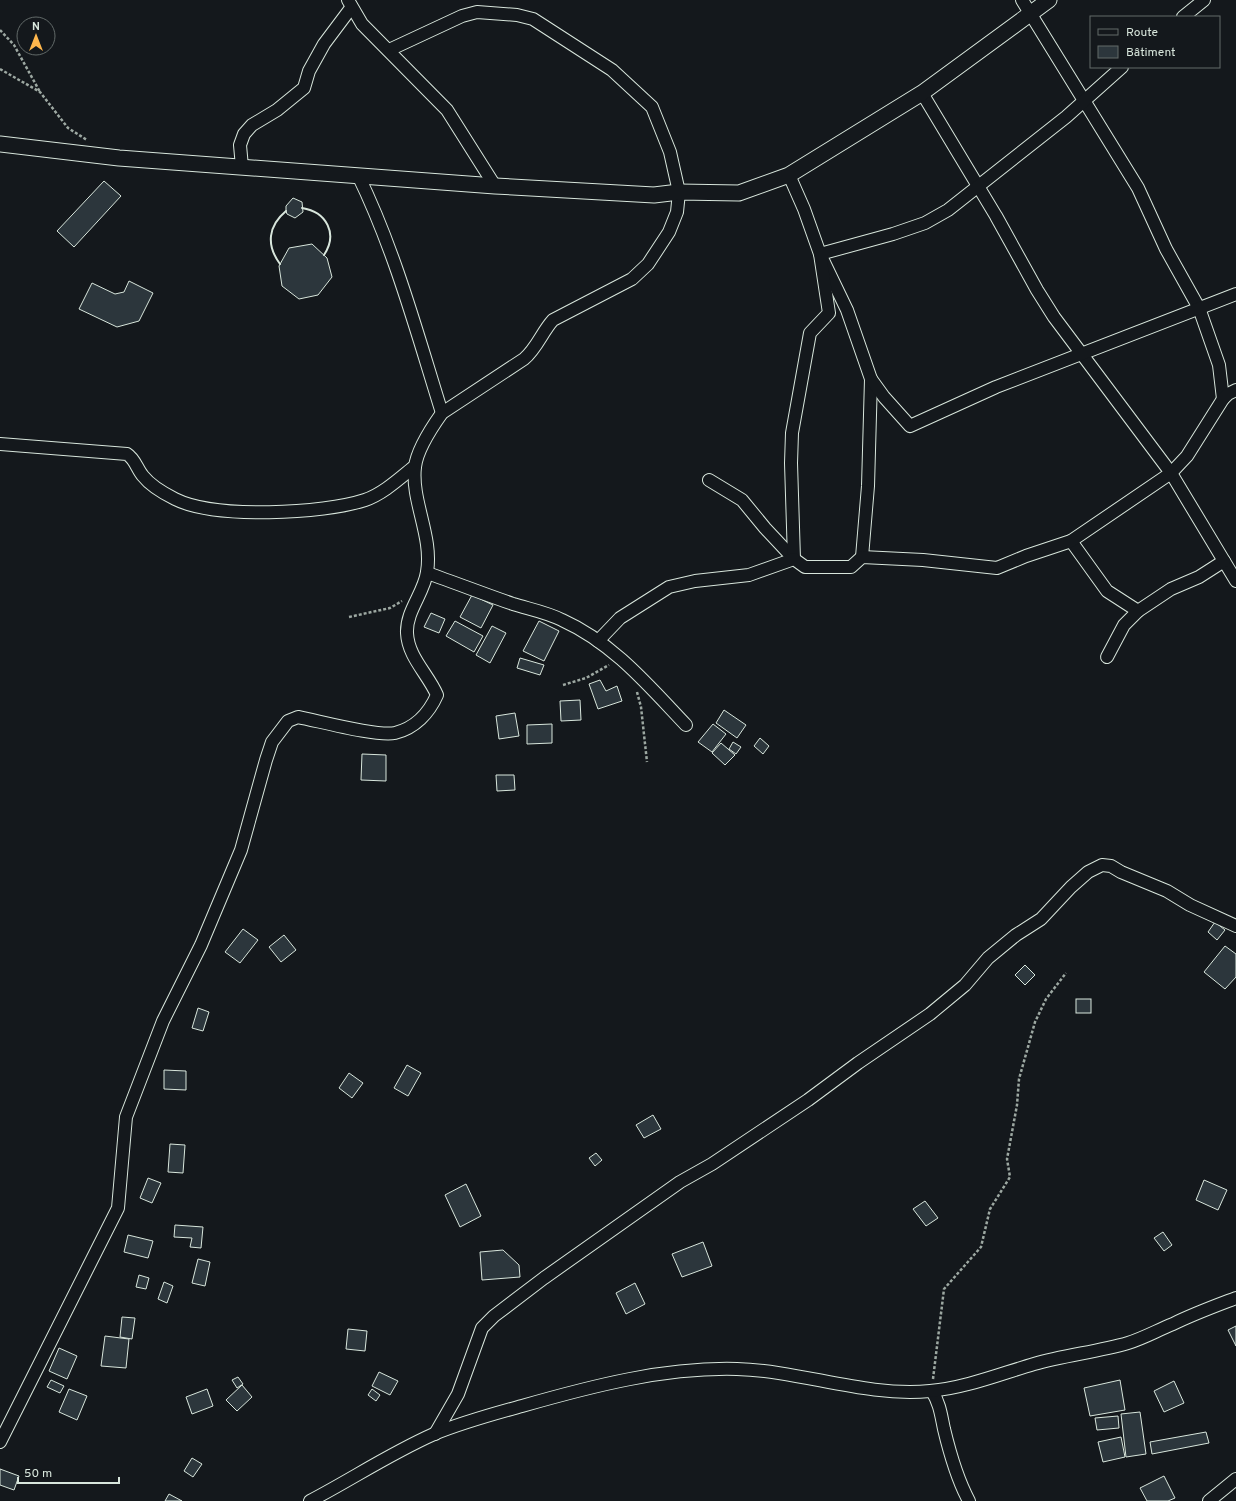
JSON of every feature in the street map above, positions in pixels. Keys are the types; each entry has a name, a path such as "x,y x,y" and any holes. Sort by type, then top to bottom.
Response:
{"street":[{"path":"1022,0 1138,188 1166,249 1199,308 1219,365 1223,399"},
{"path":"0,144 119,158 495,186 654,195 679,192 739,193 789,175 922,93 1049,0"},
{"path":"1184,16 1204,0"},
{"path":"242,167 240,145 244,134 252,125 277,110 304,88 309,71 349,4 362,24 447,110 495,186"},
{"path":"0,1442 118,1208 126,1117 163,1021 201,945 241,850 272,742 288,721 298,717 378,733 395,733 421,719 432,706 437,695 432,682 414,659 407,634 408,623 427,573 428,554 416,487 415,466 432,426 442,413 524,359 533,351 545,329 553,320 632,279 648,264 669,232 677,212 679,192 670,152 652,108 612,70 533,19 518,15 477,12 462,16 389,50"},
{"path":"820,254 893,234 925,223 948,210 1084,101 1121,68"},
{"path":"922,93 978,186 1037,290 1171,473 1236,581"},
{"path":"358,175 376,213 406,298 442,413"},
{"path":"789,175 804,209 820,254 847,310 872,379 884,398 910,426 996,387 1236,294"},
{"path":"794,558 791,463 792,433 810,333 829,313 820,254"},
{"path":"709,480 742,500 764,528 805,567 851,567 862,557 868,486 872,379"},
{"path":"862,557 923,560 997,568 1026,556 1071,541 1171,473 1187,456 1223,399 1228,394 1236,390"},
{"path":"0,444 127,454 133,459 143,476 176,499 200,506 232,511 321,508 365,500 388,487 415,466"},
{"path":"1071,541 1107,591 1138,611"},
{"path":"598,641 620,618 669,587 695,580 749,574 794,558"},
{"path":"1107,657 1124,625 1138,611 1170,589 1199,577 1224,561"},
{"path":"427,573 562,620 598,641 626,662 686,725"},
{"path":"435,1434 458,1394 482,1328 494,1316 544,1278 680,1182 712,1164 808,1100 858,1063 930,1014 965,985 988,958 1016,935 1041,919 1071,887 1088,872 1102,866 1111,866 1121,872 1167,891 1190,905 1236,926"},
{"path":"310,1501 339,1486 368,1467 435,1434 468,1422 580,1390 642,1377 685,1372 737,1369 765,1371 811,1378 876,1391 932,1391 988,1378 1036,1364 1127,1343 1155,1333 1171,1324 1236,1298"},
{"path":"932,1391 941,1410 944,1428 959,1482 969,1501"},
{"path":"1211,1500 1236,1479"}],"path":[{"path":"0,30 14,45 40,92 68,128 93,143"},
{"path":"0,69 40,92"},
{"path":"349,617 390,608 421,589"},
{"path":"563,685 586,678 626,662 641,707 647,762"},
{"path":"932,1391 944,1288 981,1247 990,1209 1010,1177 1007,1159 1017,1105 1019,1079 1035,1022 1046,999 1066,973"}],"building":[{"path":"104,181 121,196 74,247 57,231"},
{"path":"293,198 302,202 303,212 295,218 287,214 286,211 286,206"},
{"path":"312,244 327,258 332,277 318,295 299,299 282,286 279,266 289,248"},
{"path":"129,281 153,293 139,321 117,327 79,309 92,283 115,294 124,292"},
{"path":"472,595 493,605 481,628 460,617"},
{"path":"431,613 445,619 439,633 424,627"},
{"path":"455,621 483,636 474,652 446,636"},
{"path":"539,621 559,631 544,661 523,651"},
{"path":"492,626 506,633 490,663 476,655"},
{"path":"520,658 544,665 540,675 517,668"},
{"path":"600,680 606,691 617,686 622,701 598,709 589,684"},
{"path":"580,700 581,720 561,721 560,701"},
{"path":"724,710 746,725 737,738 716,723"},
{"path":"515,713 519,736 499,739 496,716"},
{"path":"552,724 552,743 527,744 527,725"},
{"path":"713,724 726,734 712,752 698,742"},
{"path":"760,738 769,746 763,754 754,746"},
{"path":"733,742 741,747 736,754 729,749"},
{"path":"721,743 735,755 725,765 712,753"},
{"path":"362,754 386,755 386,781 361,780"},
{"path":"496,775 514,775 515,790 497,791"},
{"path":"1215,922 1225,930 1217,940 1208,932"},
{"path":"243,929 258,940 240,963 225,952"},
{"path":"284,935 296,950 281,962 269,947"},
{"path":"1225,946 1236,954 1236,977 1225,989 1204,972"},
{"path":"1025,965 1035,975 1025,985 1015,975"},
{"path":"1076,999 1091,999 1091,1013 1076,1013"},
{"path":"198,1008 209,1012 203,1031 192,1028"},
{"path":"407,1065 421,1073 408,1096 394,1088"},
{"path":"164,1070 186,1071 186,1090 164,1089"},
{"path":"349,1073 363,1083 352,1098 339,1088"},
{"path":"653,1115 661,1129 644,1138 636,1125"},
{"path":"170,1144 185,1145 183,1173 168,1172"},
{"path":"596,1153 602,1160 595,1166 589,1158"},
{"path":"148,1178 161,1183 152,1203 140,1198"},
{"path":"1204,1180 1227,1190 1218,1210 1196,1200"},
{"path":"466,1184 481,1216 460,1227 445,1195"},
{"path":"925,1201 938,1218 926,1226 913,1209"},
{"path":"175,1225 203,1227 201,1248 190,1247 192,1238 174,1237"},
{"path":"1163,1232 1172,1245 1164,1251 1154,1238"},
{"path":"128,1235 153,1241 148,1258 124,1252"},
{"path":"703,1242 712,1266 682,1277 672,1254"},
{"path":"503,1250 519,1265 520,1277 482,1280 480,1252"},
{"path":"198,1259 210,1262 205,1286 192,1283"},
{"path":"139,1275 149,1278 146,1289 136,1287"},
{"path":"164,1282 173,1286 167,1303 158,1299"},
{"path":"635,1283 645,1304 626,1314 616,1293"},
{"path":"122,1317 135,1318 132,1339 120,1337"},
{"path":"1236,1326 1236,1346 1228,1330"},
{"path":"348,1329 367,1331 365,1351 346,1349"},
{"path":"105,1336 129,1339 126,1368 101,1366"},
{"path":"59,1348 77,1356 67,1379 49,1371"},
{"path":"379,1372 398,1381 390,1395 372,1386"},
{"path":"238,1377 243,1384 237,1388 232,1380"},
{"path":"51,1380 64,1386 60,1393 47,1387"},
{"path":"1120,1380 1125,1410 1090,1416 1084,1388"},
{"path":"1174,1381 1184,1403 1164,1412 1154,1391"},
{"path":"242,1385 252,1397 237,1411 226,1400"},
{"path":"69,1389 87,1396 77,1420 59,1412"},
{"path":"207,1389 213,1406 192,1414 186,1397"},
{"path":"372,1389 380,1395 376,1401 368,1395"},
{"path":"1140,1412 1146,1454 1126,1457 1121,1414"},
{"path":"1118,1416 1119,1428 1097,1430 1095,1418"},
{"path":"1206,1432 1209,1443 1152,1454 1150,1442"},
{"path":"1121,1437 1125,1457 1103,1462 1098,1442"},
{"path":"192,1458 202,1464 193,1477 184,1471"},
{"path":"0,1469 19,1476 14,1490 0,1485"},
{"path":"1164,1476 1175,1498 1168,1501 1147,1501 1140,1488"},
{"path":"169,1494 182,1501 165,1501"}],"wall":[{"path":"302,208 311,210 318,214 328,225 330,239 324,255"},
{"path":"280,264 272,250 271,236 272,229 286,211"}]}
